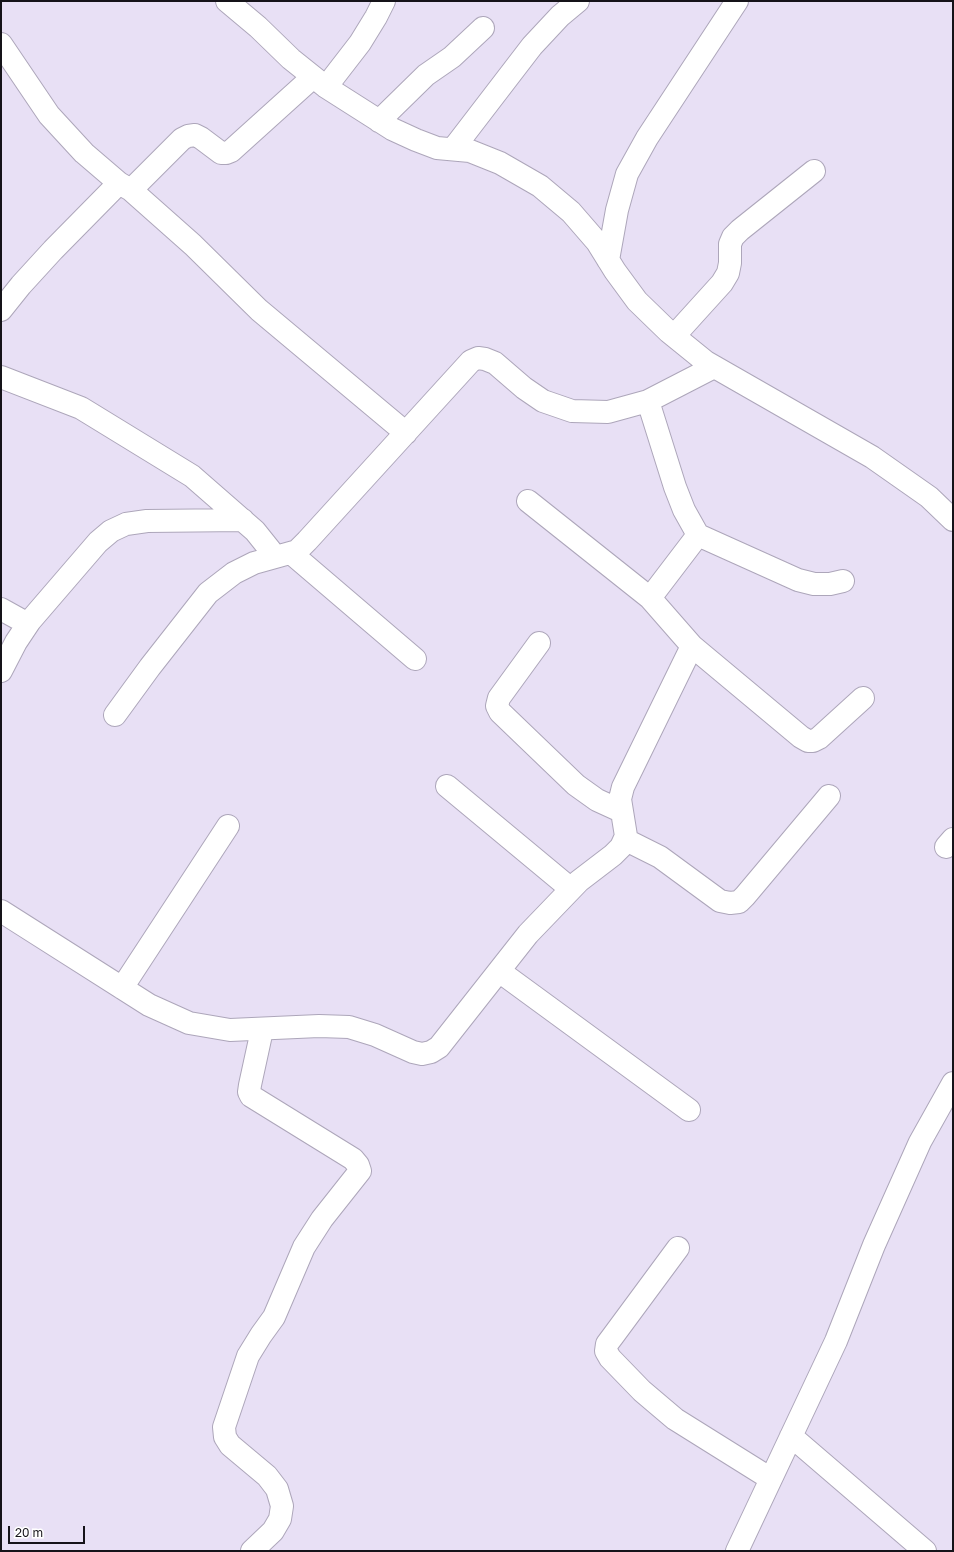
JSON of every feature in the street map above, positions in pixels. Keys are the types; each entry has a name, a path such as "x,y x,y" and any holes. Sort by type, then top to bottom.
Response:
{"street":[{"path":"227,1 258,27 291,59 320,82 378,121 416,140 437,148 470,151 500,163 540,186 571,212 596,242 637,301 674,336 706,362 872,457 929,497 953,520"},
{"path":"1,310 21,285 53,250 125,186 182,139 195,135 221,153 231,151 320,82 360,43 384,1"},
{"path":"453,149 532,46 560,16 578,1"},
{"path":"608,260 617,210 627,174 647,138 737,1"},
{"path":"378,121 426,75 452,56 483,28"},
{"path":"1,44 50,115 84,153 125,186 193,245 259,310 406,433"},
{"path":"674,336 722,283 728,273 730,263 730,244 733,237 814,171"},
{"path":"115,715 208,593 234,573 254,563 296,551 307,541 472,361 478,358 486,359 495,363 524,388 542,401 572,411 608,412 648,401 714,367"},
{"path":"1,377 81,408 192,476 283,554 415,659"},
{"path":"648,401 675,487 684,510 698,535 798,580 814,584 843,581"},
{"path":"528,501 650,598 692,646 800,737 808,741 819,738 863,698"},
{"path":"1,671 16,642 28,624 98,542 111,531 126,524 147,521 243,520"},
{"path":"650,598 698,535"},
{"path":"1,608 28,624"},
{"path":"539,643 498,698 497,706 500,712 576,785 597,800 621,811"},
{"path":"1,911 149,1005 189,1023 230,1030 262,1030 319,1026 349,1027 375,1035 413,1052 422,1054 431,1052 439,1046 528,934 579,881 621,847 626,836 620,799 622,787 692,646"},
{"path":"447,786 571,889"},
{"path":"624,841 632,843 660,857 720,901 730,904 738,902 745,896 828,796"},
{"path":"122,988 228,826"},
{"path":"499,971 689,1110"},
{"path":"252,1551 273,1532 280,1519 282,1506 277,1489 267,1476 230,1445 225,1437 224,1427 248,1356 261,1334 274,1318 304,1247 322,1218 360,1171 358,1165 353,1159 251,1096 249,1092 250,1085 262,1030"},
{"path":"737,1551 836,1341 874,1245 920,1142 953,1083"},
{"path":"678,1248 607,1344 606,1351 610,1358 642,1391 675,1419 771,1479"},
{"path":"791,1436 925,1551"}]}
